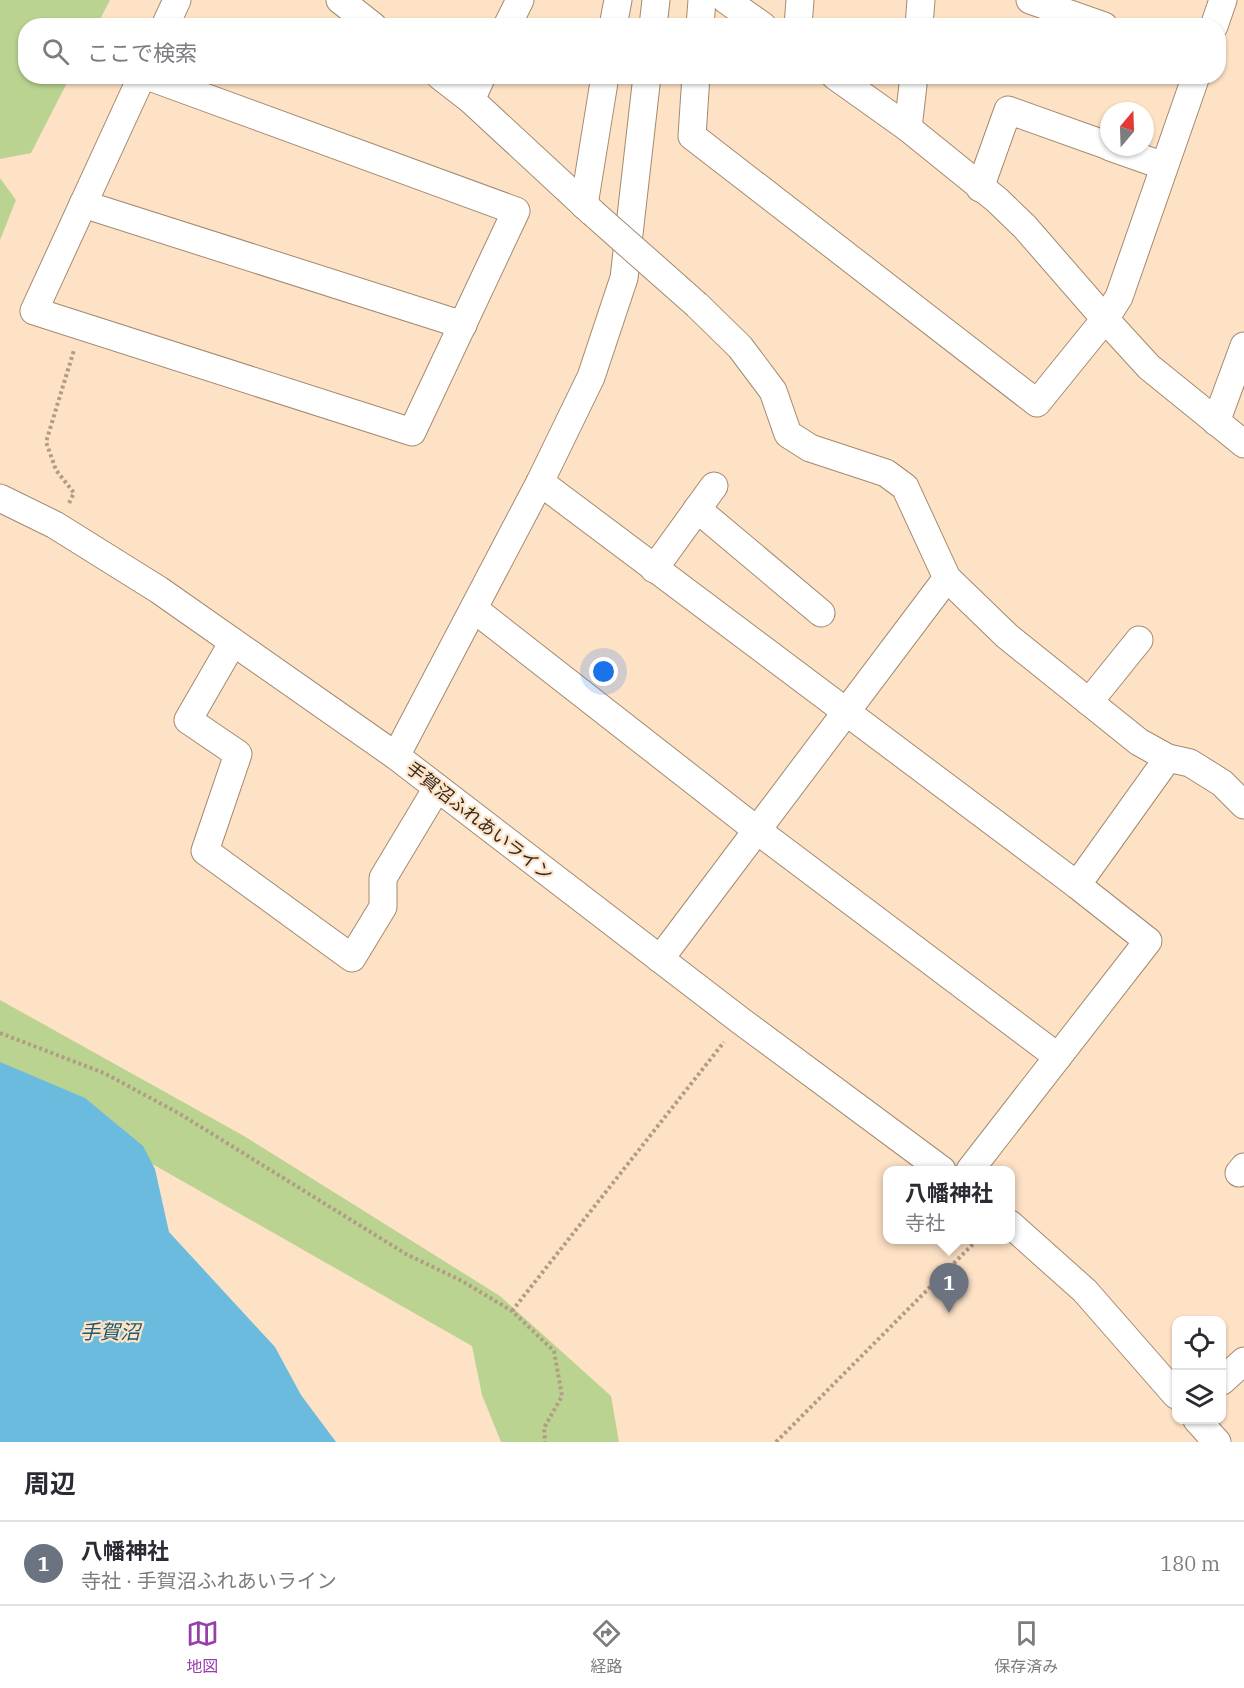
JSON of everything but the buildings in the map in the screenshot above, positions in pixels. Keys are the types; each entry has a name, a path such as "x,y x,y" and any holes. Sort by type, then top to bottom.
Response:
{"street":[{"path":"169,18 177,0"},
{"path":"340,0 364,18"},
{"path":"511,18 520,0"},
{"path":"615,18 618,0"},
{"path":"654,18 656,0"},
{"path":"701,18 702,0"},
{"path":"726,0 752,18"},
{"path":"799,18 800,0"},
{"path":"920,18 921,0"},
{"path":"1030,0 1081,18"},
{"path":"1217,18 1223,0"},
{"path":"138,84 34,311 412,432 516,211 169,84"},
{"path":"589,209 604,84"},
{"path":"396,756 540,482 591,377 624,278 646,84"},
{"path":"695,84 692,136 1037,403 1105,319 1119,297 1193,84"},
{"path":"847,84 908,128 997,200 1025,227 1149,367 1244,444"},
{"path":"908,128 913,84"},
{"path":"476,88 589,209 697,305 740,347 773,391 788,434 810,448 886,473 904,487 947,578 1007,636 1139,742 1168,758 1190,763 1222,783 1244,805"},
{"path":"980,188 1008,110 1100,143"},
{"path":"1136,156 1164,166"},
{"path":"83,204 463,325"},
{"path":"1216,422 1244,345"},
{"path":"540,482 1077,885 1148,941 973,1166"},
{"path":"654,569 714,486"},
{"name":"手賀沼ふれあいライン","path":"0,498 55,525 159,590 396,756 741,1021 937,1166"},
{"path":"697,509 821,613"},
{"path":"660,958 947,578"},
{"path":"474,609 758,831 1058,1057"},
{"path":"1089,702 1139,640"},
{"path":"233,642 188,720 238,754 205,851 352,958 383,907 383,878 437,788"},
{"path":"1077,885 1168,758"},
{"path":"1015,1228 1085,1291 1172,1390"},
{"path":"1226,1377 1244,1361"},
{"path":"1201,1424 1217,1442"}],"path":[{"path":"67,507 74,493 56,470 46,442 81,326"},
{"path":"512,1311 741,1021"},
{"path":"0,1033 104,1073 180,1114 406,1254 462,1281 512,1311 554,1351 562,1396 544,1428 545,1442"},
{"path":"776,1442 972,1244"}],"green space":[{"path":"0,0 110,0 101,18 18,18 18,84 66,84 31,153 0,159"},
{"path":"0,178 16,200 0,240"},
{"path":"0,1000 244,1136 500,1296 611,1396 619,1442 501,1442 482,1395 472,1346 40,1100 0,1085"}],"water":[{"name":"手賀沼","path":"0,1062 85,1098 143,1146 155,1169 169,1232 275,1347 301,1395 336,1442 0,1442"}],"place":[{"name":"八幡神社","path":"949,1313"}]}
